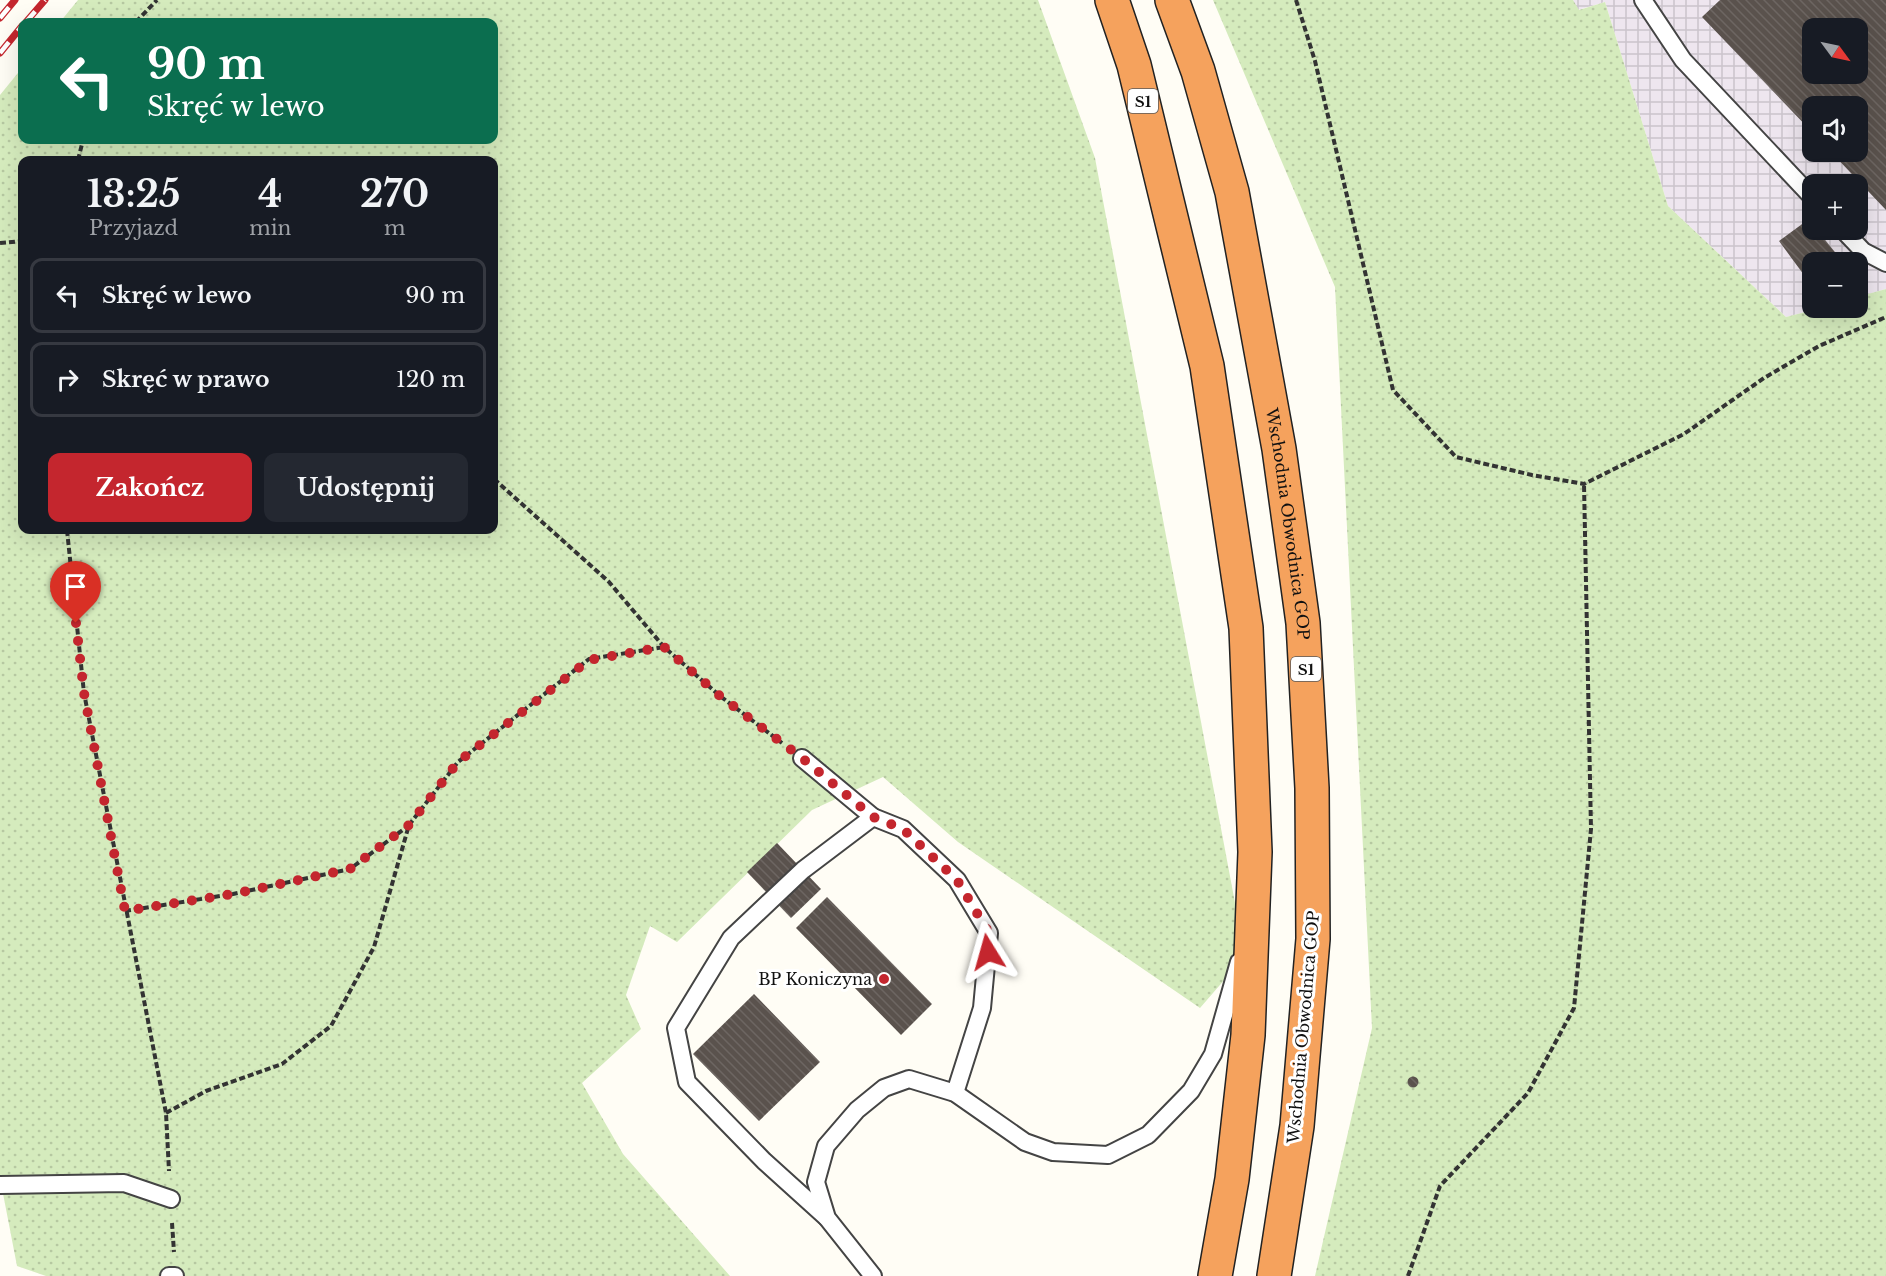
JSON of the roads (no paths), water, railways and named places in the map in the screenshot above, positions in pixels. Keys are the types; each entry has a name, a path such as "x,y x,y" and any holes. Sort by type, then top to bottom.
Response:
{"highway":[{"name":"S1","path":"1112,0 1134,65 1207,366 1246,628 1256,852 1248,1035 1232,1179 1215,1276"},
{"name":"Wschodnia Obwodnica GOP","path":"1172,0 1198,71 1232,192 1279,449 1303,623 1312,788 1313,939 1297,1126 1274,1276"}],"lane":[{"path":"1643,0 1683,60 1802,186"},
{"path":"1853,240 1863,251 1886,263"},
{"path":"802,758 873,817 903,829 957,880 989,933 982,1008 955,1093"},
{"path":"873,817 803,870 731,938 676,1028 687,1082 764,1161 827,1218 873,1276"},
{"path":"827,1218 816,1182 826,1146 857,1110 884,1088 909,1079 955,1093 1025,1142 1053,1152 1108,1155 1148,1135 1191,1091 1213,1054 1253,915"},
{"path":"0,1185 124,1183 171,1199"},
{"path":"169,1276 175,1276"}],"railway":[{"path":"0,18 15,0"},
{"path":"29,18 45,0"},
{"path":"0,53 18,31"}],"place":[{"name":"BP Koniczyna","path":"884,979"}]}
